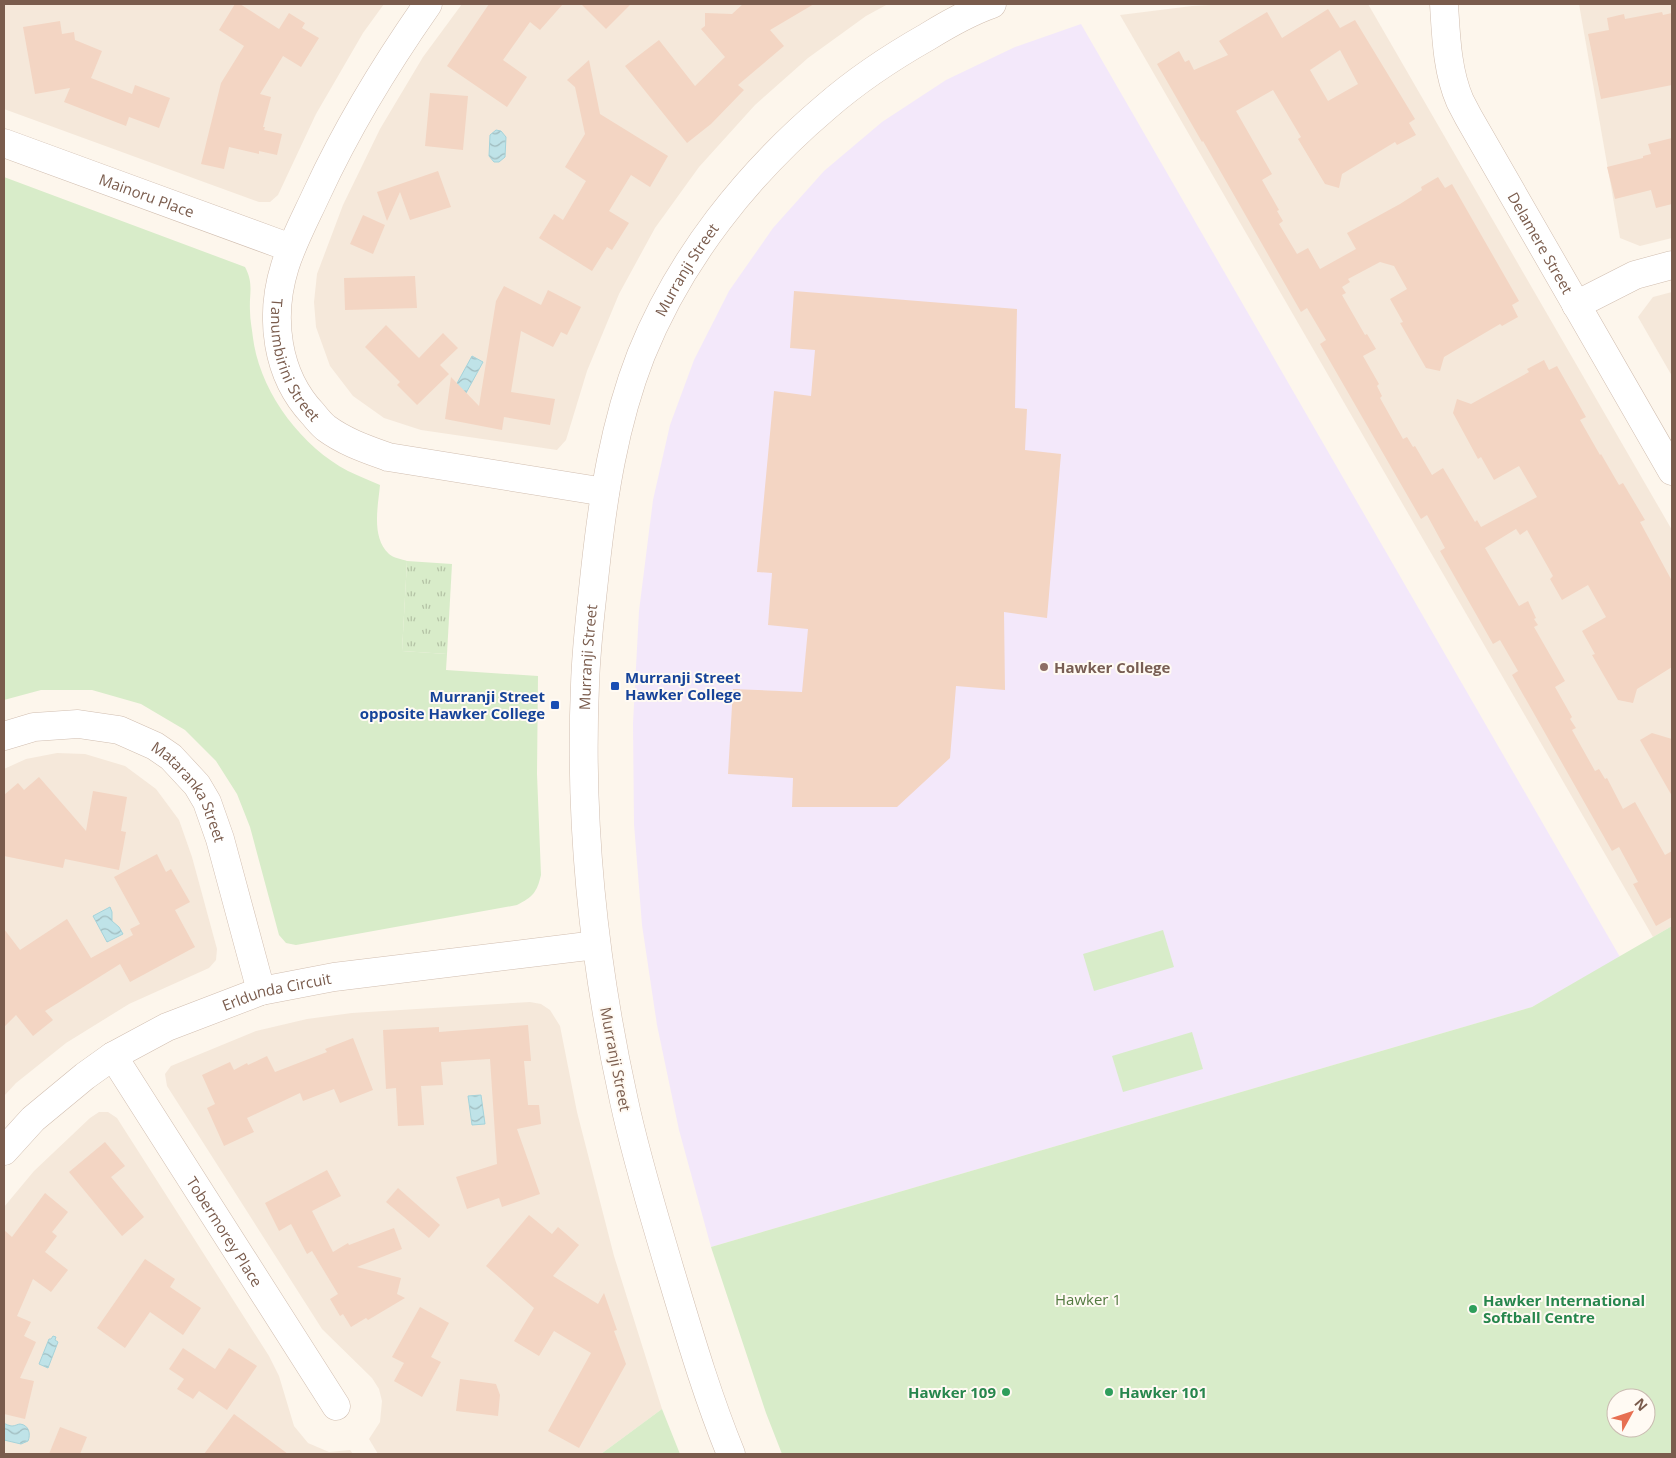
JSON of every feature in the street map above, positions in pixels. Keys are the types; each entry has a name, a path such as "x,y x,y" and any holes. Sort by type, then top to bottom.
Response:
{"street":[{"name":"Tanumbirini Street","path":"428,4 396,50 359,111 331,161 291,248 284,267 277,304 277,340 286,373 302,403 325,427 354,446 388,457 605,492"},
{"name":"Murranji Street","path":"728,1447 704,1382 645,1185 624,1101 596,944 586,820 584,690 590,612 605,492 619,422 642,352 678,280 740,191 794,134 853,84 885,61 952,22 992,4"},
{"name":"Delamere Street","path":"1444,4 1447,47 1453,80 1460,100 1672,471"},
{"name":"Mainoru Place","path":"4,143 291,248"},
{"path":"1576,305 1635,275 1672,265"},
{"name":"Mataranka Street","path":"4,736 34,727 78,724 118,730 155,746 171,757 198,785 207,802 220,839 261,991"},
{"name":"Erldunda Circuit","path":"4,1151 33,1119 85,1076 113,1056 167,1027 261,991 336,976 596,944"},
{"name":"Tobermorey Place","path":"113,1056 336,1406"}],"shaded area":[{"path":"4,4 384,4 363,33 316,114 278,195 270,202 259,202 4,109"},
{"path":"462,4 888,4 866,16 808,58 755,105 699,167 655,228 619,294 587,371 566,440 557,450 421,430 384,418 353,396 330,366 316,327 314,302 317,274 343,205 380,129 423,57"},
{"path":"1231,4 1368,4 1672,530 1672,926 1653,937 1120,15 1192,6"},
{"path":"1579,4 1672,4 1672,238 1640,246 1620,238"},
{"name":"Hawker College","path":"1081,24 1620,957 1532,1007 711,1247 679,1130 657,1025 642,925 634,824 633,723 639,611 653,500 670,425 694,360 729,291 773,228 824,171 882,122 946,80 1015,47"},
{"path":"1672,292 1672,376 1638,317 1653,297"},
{"path":"57,753 85,754 125,766 156,789 179,820 192,857 217,949 216,960 209,968 129,1004 66,1043 16,1083 4,1096 4,769 26,759"},
{"path":"530,1002 541,1004 550,1010 560,1026 577,1112 614,1256 662,1409 601,1454 378,1454 369,1439 380,1422 382,1401 379,1389 372,1378 322,1329 167,1086 165,1074 171,1066 256,1031 307,1019 352,1013"},
{"path":"99,1112 108,1112 117,1118 269,1356 279,1376 294,1426 308,1443 329,1452 350,1450 353,1454 4,1454 4,1207 34,1171 90,1118"}],"green space":[{"path":"4,177 245,267 250,284 250,318 257,358 264,378 274,397 299,432 314,447 348,471 380,485 377,521 380,539 383,547 389,554 407,561 402,651 447,654 446,670 538,676 537,774 541,875 536,890 527,899 517,905 296,945 286,943 279,935 250,827 237,794 216,761 185,730 141,704 92,690 41,690 4,700"},
{"path":"407,561 452,564 447,654 402,651"},
{"name":"Hawker 1","path":"1672,926 1672,1454 782,1454 766,1413 711,1247 1532,1007"},
{"path":"1163,930 1174,967 1094,991 1083,954"},
{"path":"1192,1032 1203,1069 1123,1092 1112,1056"},
{"path":"662,1409 680,1454 601,1454"}],"water":[{"path":"496,130 501,131 506,137 505,157 499,162 494,162 489,156 490,135"},
{"path":"472,356 483,362 466,393 455,387"},
{"path":"110,907 112,921 123,934 107,942 93,916"},
{"path":"481,1095 485,1124 472,1125 468,1096"},
{"path":"53,1336 56,1337 55,1340 58,1342 48,1368 39,1364 49,1339"},
{"path":"4,1423 11,1426 20,1424 25,1426 29,1433 28,1441 21,1444 4,1440"}],"building":[{"path":"235,4 240,4 279,29 289,13 305,23 302,28 319,38 301,67 283,56 260,94 271,97 263,127 265,127 264,130 282,134 277,155 259,151 259,154 229,147 224,169 201,164 221,83 244,46 219,30"},
{"path":"489,4 563,4 540,30 530,22 503,60 527,77 507,107 447,66"},
{"path":"581,4 631,4 606,29"},
{"path":"743,4 814,4 770,30 784,46 738,85 744,90 711,124 687,143 625,66 659,40 695,86 725,57 701,29 705,26 705,13 732,14"},
{"path":"1328,9 1340,28 1355,20 1415,119 1409,123 1416,135 1397,145 1395,142 1342,174 1339,188 1325,184 1298,139 1301,137 1273,90 1236,111 1272,174 1262,180 1279,210 1277,211 1283,221 1279,224 1297,254 1308,248 1320,269 1356,249 1347,233 1400,204 1422,190 1421,187 1438,177 1445,188 1452,184 1519,301 1512,305 1518,317 1502,326 1500,324 1444,357 1440,371 1426,368 1400,323 1403,322 1390,299 1407,289 1394,266 1380,262 1348,279 1350,282 1342,287 1346,293 1342,295 1365,335 1367,334 1376,349 1363,356 1379,384 1377,386 1382,396 1380,398 1403,439 1407,437 1413,447 1415,446 1432,475 1443,468 1475,522 1477,520 1481,527 1537,497 1519,466 1494,480 1481,457 1478,459 1453,413 1457,399 1471,404 1529,372 1527,369 1544,360 1549,370 1557,366 1586,417 1580,420 1619,485 1623,483 1645,520 1640,522 1672,581 1672,667 1637,689 1633,703 1618,700 1592,655 1595,654 1582,631 1606,617 1588,585 1562,600 1550,579 1553,576 1527,530 1520,535 1516,529 1485,548 1519,606 1528,601 1538,625 1534,627 1565,681 1555,687 1572,717 1570,719 1576,728 1572,730 1595,771 1599,769 1605,779 1607,778 1623,809 1635,802 1665,855 1672,851 1672,917 1656,926 1633,884 1638,882 1619,847 1612,851 1512,675 1518,671 1500,640 1493,644 1440,551 1445,548 1427,515 1421,519 1320,344 1326,340 1307,308 1301,312 1157,64 1179,51 1185,62 1189,60 1194,70 1228,55 1219,41 1267,12 1282,38","holes":["1340,50 1358,84 1328,101 1310,70"]},
{"path":"1662,12 1663,15 1672,13 1672,85 1601,99 1588,34 1609,30 1607,18 1624,14 1625,19"},
{"path":"60,21 62,34 74,32 75,40 102,51 91,78 132,94 135,85 170,98 159,128 129,117 126,126 64,102 70,88 35,94 23,27"},
{"path":"589,60 600,114 668,156 650,187 631,175 609,211 629,223 612,250 607,247 592,271 539,238 554,214 563,220 586,181 565,167 585,134 575,87 567,80"},
{"path":"430,93 468,96 463,150 425,146"},
{"path":"1672,138 1672,204 1656,208 1651,190 1615,199 1607,167 1643,158 1643,156 1651,154 1648,144"},
{"path":"438,171 451,207 410,220 400,192 387,221 377,192"},
{"path":"363,215 385,225 373,254 350,244"},
{"path":"415,276 417,308 345,310 344,278"},
{"path":"504,286 541,305 548,290 581,307 567,335 561,332 553,347 521,331 511,392 555,399 550,425 504,417 502,430 445,419 451,377 479,406 496,301"},
{"path":"794,291 1017,309 1015,408 1027,409 1025,450 1061,454 1047,618 1004,612 1005,690 956,686 950,758 897,807 792,807 793,778 728,774 733,689 802,692 808,629 768,625 772,573 757,572 774,391 811,396 815,350 790,348"},
{"path":"386,325 419,358 443,333 458,348 440,365 449,374 417,405 397,385 400,382 365,347"},
{"path":"1652,733 1672,739 1672,796 1640,740"},
{"path":"39,777 86,831 93,791 127,797 121,831 126,832 119,870 65,859 63,868 4,856 4,795 18,783 24,790"},
{"path":"157,854 166,872 171,869 190,902 175,910 195,947 130,982 120,964 45,1011 53,1020 33,1036 16,1015 4,1027 4,929 20,950 67,919 91,958 133,935 130,929 140,924 114,877"},
{"path":"528,1025 531,1061 524,1061 528,1105 539,1105 541,1124 517,1129 540,1194 502,1207 499,1198 467,1209 456,1177 497,1164 490,1059 441,1062 443,1085 421,1086 424,1125 398,1126 396,1088 386,1089 383,1030 439,1027 439,1032"},
{"path":"353,1038 373,1090 340,1103 334,1089 303,1101 300,1093 247,1118 254,1132 224,1146 207,1108 215,1104 202,1075 230,1062 234,1070 267,1056 275,1072 327,1052 325,1049"},
{"path":"105,1142 125,1166 111,1177 144,1217 122,1236 69,1172"},
{"path":"327,1170 341,1196 312,1211 333,1252 348,1243 349,1245 394,1228 402,1249 357,1267 401,1278 397,1294 405,1298 368,1320 366,1318 351,1327 343,1314 340,1316 330,1299 338,1294 312,1251 307,1254 291,1224 279,1231 265,1203"},
{"path":"398,1188 440,1225 429,1238 386,1202"},
{"path":"45,1193 68,1212 52,1232 57,1236 45,1252 68,1270 51,1292 33,1279 17,1316 31,1322 24,1336 36,1342 20,1378 34,1381 25,1419 4,1414 4,1230 12,1237"},
{"path":"529,1215 552,1234 558,1227 579,1245 553,1276 598,1304 604,1293 617,1330 614,1331 626,1364 579,1448 548,1431 591,1353 554,1331 539,1356 514,1341 534,1308 486,1266"},
{"path":"145,1259 175,1279 170,1287 201,1308 183,1335 150,1312 125,1348 97,1328"},
{"path":"420,1307 449,1323 431,1357 441,1362 422,1397 394,1381 404,1363 392,1357"},
{"path":"183,1348 215,1369 229,1348 257,1366 227,1410 199,1391 193,1399 177,1389 184,1379 169,1369"},
{"path":"460,1379 496,1384 500,1395 498,1416 456,1411"},
{"path":"234,1414 288,1454 204,1454"},
{"path":"60,1427 87,1437 80,1454 49,1454"}],"place":[{"name":"Hawker College","path":"1044,667"},
{"name":"Murranji Street Hawker College","path":"615,686"},
{"name":"Murranji Street opposite Hawker College","path":"555,705"},
{"name":"Hawker International Softball Centre","path":"1473,1309"},
{"name":"Hawker 109","path":"1006,1392"},
{"name":"Hawker 101","path":"1109,1392"}]}
